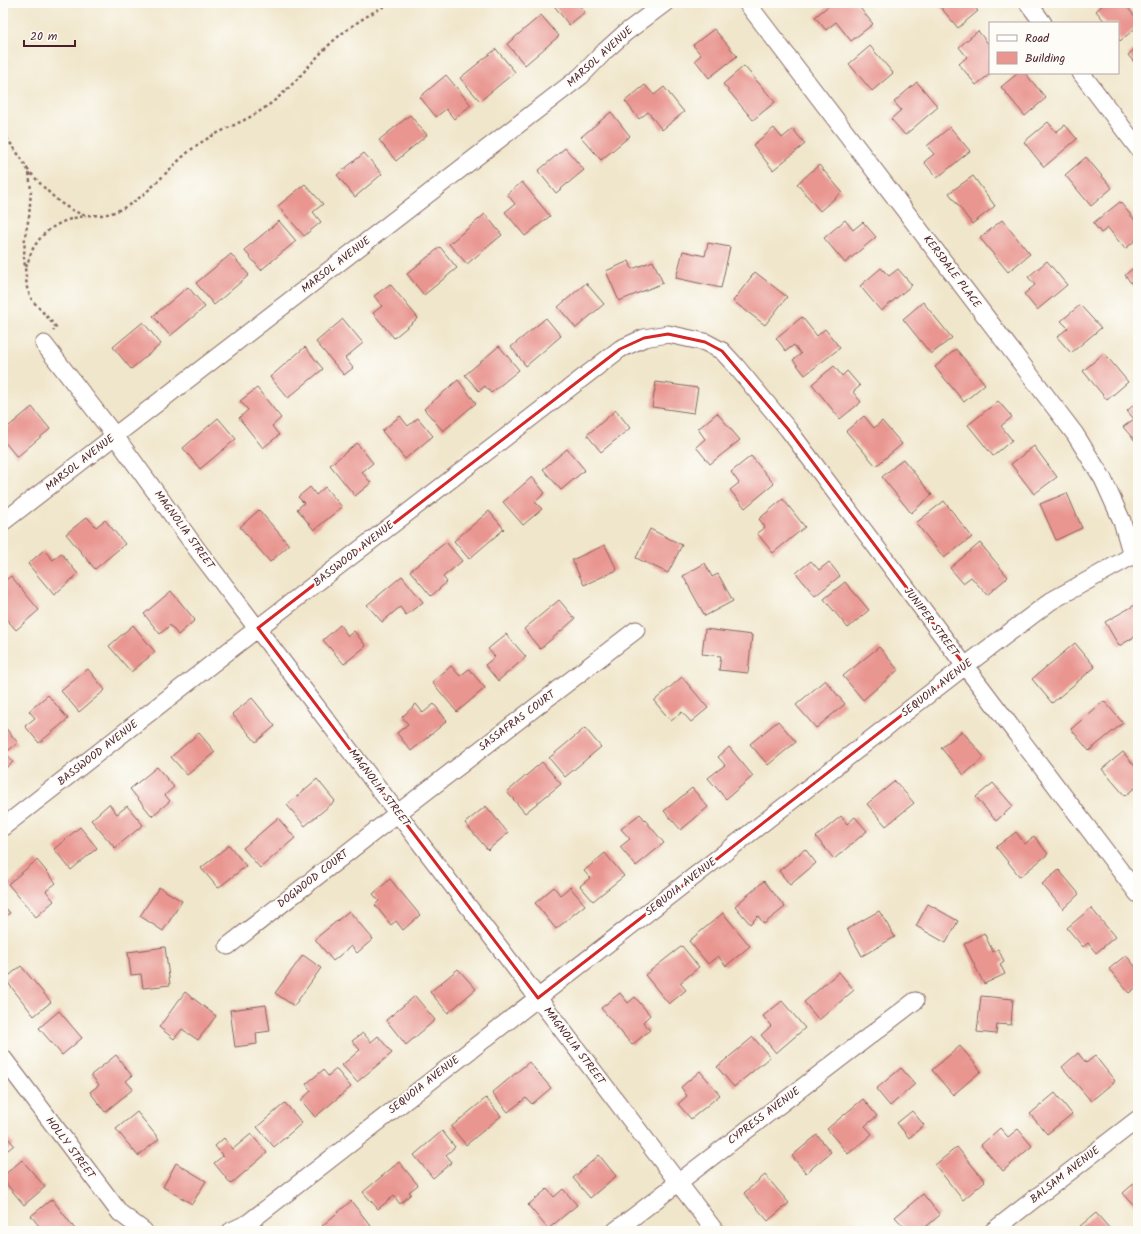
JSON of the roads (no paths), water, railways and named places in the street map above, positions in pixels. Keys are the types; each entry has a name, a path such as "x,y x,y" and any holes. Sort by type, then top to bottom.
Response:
{"street":[{"name":"MARSOL AVENUE","path":"3,522 581,76 625,32 665,3"},
{"name":"KERSDALE PLACE","path":"747,3 1075,434 1102,479 1122,521 1135,555"},
{"path":"1028,3 1042,22"},
{"path":"1082,74 1138,148"},
{"name":"BASSWOOD AVENUE","path":"3,827 620,349 644,338 668,334 705,342 722,351"},
{"name":"MAGNOLIA STREET","path":"44,344 115,436 196,548 715,1231"},
{"name":"JUNIPER STREET","path":"722,351 735,364 788,429 1138,894"},
{"name":"SEQUOIA AVENUE","path":"231,1231 248,1223 965,666 1051,601 1135,555"},
{"name":"SASSAFRAS COURT","path":"398,813 636,630"},
{"name":"DOGWOOD COURT","path":"228,946 398,813"},
{"name":"CYPRESS AVENUE","path":"614,1231 915,1001"},
{"name":"HOLLY STREET","path":"3,1058 120,1213 144,1231"},
{"name":"BALSAM AVENUE","path":"993,1231 1138,1119"}]}
